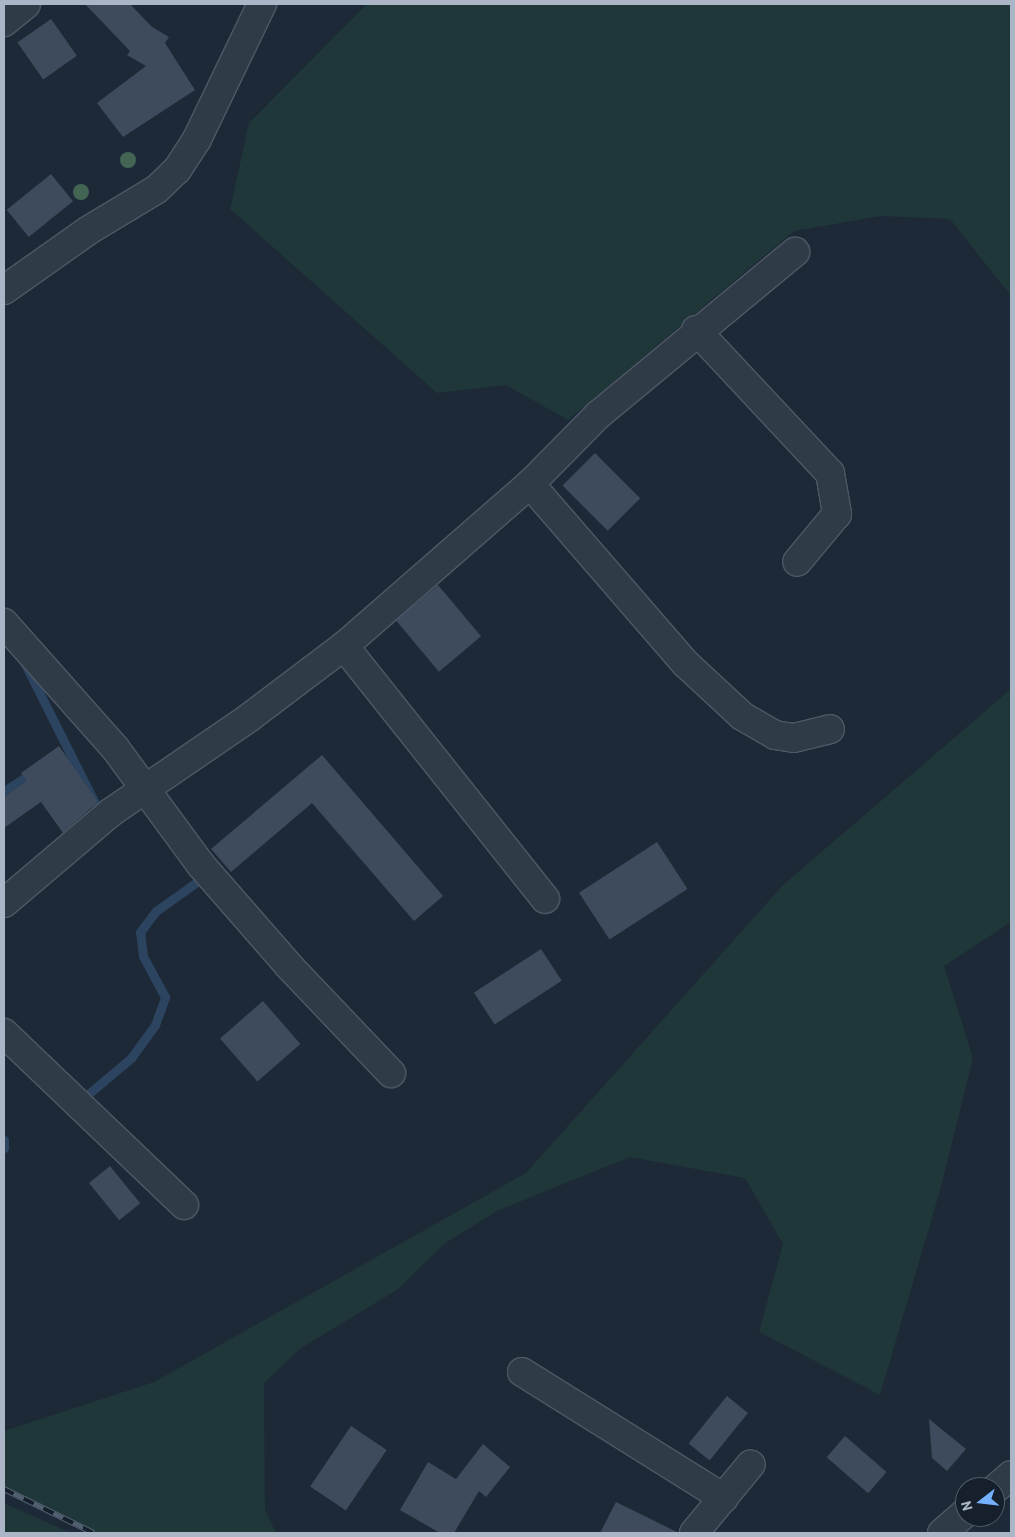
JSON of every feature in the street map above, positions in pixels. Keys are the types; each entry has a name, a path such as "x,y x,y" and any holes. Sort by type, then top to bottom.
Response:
{"street":[{"path":"4,22 26,4"},
{"path":"4,290 89,230 157,189 177,170 197,138 262,4"},
{"path":"4,903 146,788 250,718 344,646 530,484 598,415 696,330 795,252"},
{"path":"696,330 830,473 837,514 797,562"},
{"path":"530,484 701,681 742,716 775,735 794,738 830,728"},
{"path":"4,623 146,788 201,865 289,966 391,1073"},
{"path":"344,646 545,899"},
{"path":"4,1033 184,1204"},
{"path":"522,1372 724,1498"},
{"path":"694,1533 751,1464"},
{"path":"942,1533 955,1522"}],"green space":[{"path":"367,4 1011,4 1011,296 950,219 881,216 794,231 568,420 506,385 437,393 230,209 249,123"},
{"path":"1011,689 1011,922 944,966 973,1058 941,1187 880,1395 759,1332 783,1244 745,1178 630,1157 497,1211 444,1244 397,1290 301,1348 264,1383 265,1510 276,1533 94,1533 4,1489 4,1431 154,1382 526,1173 783,885"},
{"path":"4,1503 71,1533 4,1533"}],"building":[{"path":"85,4 130,4 152,27 169,37 165,43 195,90 123,137 97,103 146,66 127,55 130,51"},
{"path":"51,19 77,56 43,79 17,43"},
{"path":"51,174 73,201 29,237 7,210"},
{"path":"595,453 640,498 608,531 562,486"},
{"path":"438,585 481,636 439,672 396,620"},
{"path":"59,746 98,802 63,833 41,802 4,828 4,797 27,781 21,773"},
{"path":"322,755 443,896 414,921 312,803 231,872 211,849"},
{"path":"657,842 687,889 610,940 579,893"},
{"path":"541,949 562,981 495,1024 474,993"},
{"path":"263,1001 300,1044 257,1081 220,1038"},
{"path":"110,1166 140,1203 119,1220 89,1183"},
{"path":"727,1396 748,1413 710,1460 689,1443"},
{"path":"929,1419 966,1449 947,1471 932,1458"},
{"path":"351,1426 387,1450 346,1511 310,1487"},
{"path":"845,1436 887,1472 868,1493 827,1457"},
{"path":"483,1444 510,1467 486,1497 479,1491 454,1533 440,1533 400,1510 428,1462 456,1479"},
{"path":"616,1502 679,1533 600,1533"}],"waterway":[{"path":"22,658 101,815"},
{"path":"4,791 33,772"},
{"path":"80,1101 131,1058 155,1025 165,997 143,956 140,932 156,911 201,879"},
{"path":"4,1140 4,1148"}],"railway":[{"path":"4,1489 94,1533"}]}
